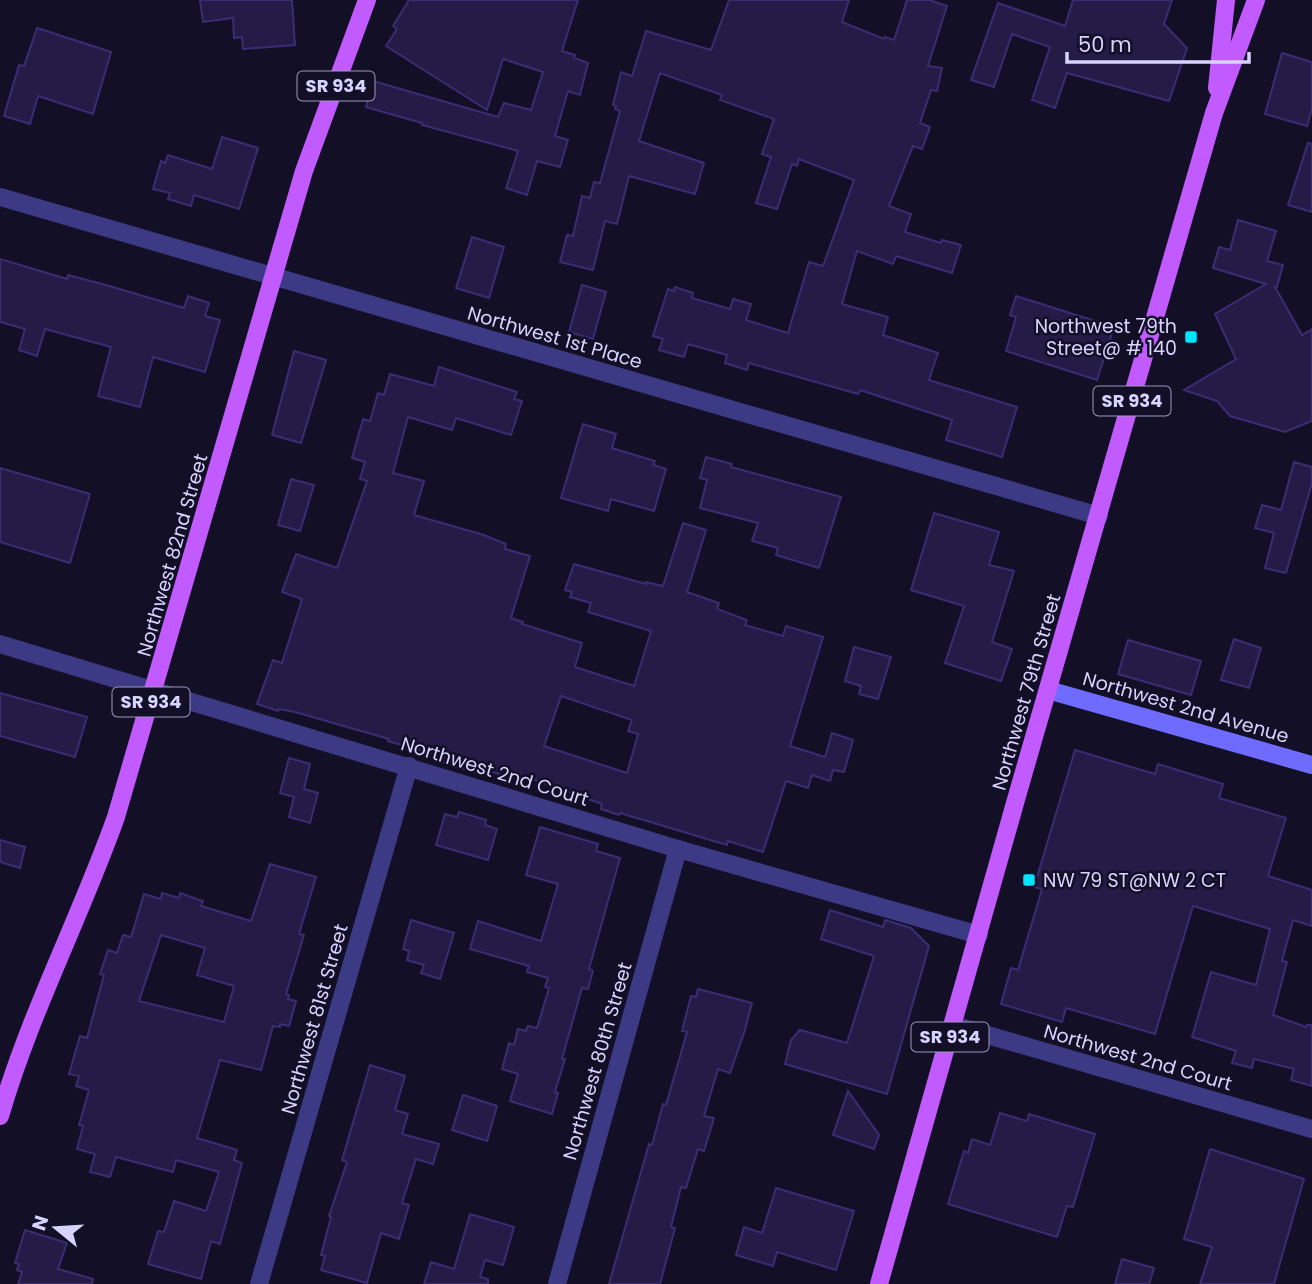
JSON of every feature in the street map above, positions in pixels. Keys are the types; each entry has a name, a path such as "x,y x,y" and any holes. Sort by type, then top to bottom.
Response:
{"main road":[{"name":"Northwest 82nd Street","path":"0,1116 32,1021 102,859 132,768 315,139 367,0"},
{"name":"Northwest 79th Street","path":"1214,113 1226,0"},
{"name":"Northwest 79th Street","path":"879,1284 1214,113 1256,0"}],"street":[{"name":"Northwest 1st Place","path":"0,197 1099,516"},
{"name":"Northwest 2nd Court","path":"0,644 678,849 979,935"},
{"name":"Northwest 2nd Avenue","path":"1048,690 1312,765"},
{"name":"Northwest 81st Street","path":"259,1284 409,766"},
{"name":"Northwest 80th Street","path":"557,1284 678,849"},
{"name":"Northwest 2nd Court","path":"953,1025 1312,1129"}],"building":[{"path":"200,0 292,0 295,45 243,49 242,37 234,38 233,18 203,22"},
{"path":"409,0 578,0 562,51 588,63 580,95 568,91 555,136 568,140 560,167 537,161 527,195 506,188 518,151 366,107 373,81 498,117 504,103 531,110 543,72 503,59 487,110 386,46 397,29 393,26"},
{"path":"729,0 849,0 842,22 884,39 894,40 907,0 929,0 947,6 928,66 942,68 937,91 931,90 920,123 930,127 922,149 913,146 889,206 911,214 905,232 941,243 942,240 961,245 952,273 896,256 893,264 857,251 842,304 888,317 883,335 938,353 929,380 1017,407 1002,457 946,440 952,420 860,390 858,394 749,363 747,370 725,363 727,355 688,344 684,357 659,350 663,339 653,336 668,289 674,291 675,287 693,293 692,298 730,309 733,299 751,304 746,320 788,333 809,262 823,266 854,180 799,159 797,166 792,164 777,209 756,203 771,157 762,154 774,119 720,100 722,95 660,73 639,141 704,163 695,194 629,176 617,224 605,221 593,270 560,262 567,235 573,236 582,196 590,198 594,182 600,183 620,111 613,105 621,72 632,76 646,31 711,50"},
{"path":"1073,0 1172,0 1164,24 1187,48 1169,101 1067,73 1055,108 1032,100 1050,47 1012,34 994,87 971,80 998,3 1065,26"},
{"path":"37,28 111,52 93,114 38,96 30,124 4,116 19,65 24,66"},
{"path":"1282,53 1312,62 1312,109 1307,126 1265,114"},
{"path":"222,137 258,148 239,209 194,195 191,206 168,199 170,193 153,189 161,161 165,163 168,155 212,169"},
{"path":"1308,143 1312,144 1312,212 1288,205"},
{"path":"1238,220 1276,231 1267,261 1283,265 1275,287 1302,335 1312,329 1312,421 1285,432 1230,416 1217,401 1184,390 1236,359 1215,314 1266,284 1213,268 1219,247 1230,250"},
{"path":"472,237 504,247 489,298 456,288"},
{"path":"0,259 67,279 68,275 106,285 184,308 188,296 209,303 205,316 220,320 205,372 153,357 140,407 98,396 111,347 45,329 37,356 19,350 25,329 0,322"},
{"path":"582,285 606,292 593,339 569,332"},
{"path":"1016,296 1114,327 1097,380 1006,351 1016,317 1010,315"},
{"path":"294,351 326,360 301,443 272,435"},
{"path":"439,367 517,392 514,399 522,401 511,435 456,418 452,430 408,417 393,473 424,481 414,515 484,535 506,544 505,549 530,556 511,618 582,643 575,667 634,686 651,631 588,612 591,603 570,597 572,592 565,590 574,564 646,584 663,586 683,523 706,530 687,592 719,603 717,609 747,620 745,625 783,636 786,626 823,637 790,746 825,757 832,733 853,740 844,772 833,770 830,781 812,775 808,788 786,781 763,852 728,841 727,845 620,813 619,815 601,809 602,804 510,771 509,777 485,770 483,775 442,762 443,757 388,741 389,739 257,704 273,660 282,663 302,599 282,592 296,554 337,568 367,481 360,479 365,462 352,458 363,419 370,421 378,393 384,395 390,374 434,386","holes":["561,696 632,720 628,731 638,734 627,773 544,746"]},
{"path":"583,424 616,434 612,448 655,461 653,465 666,469 654,511 611,499 608,511 561,498"},
{"path":"706,457 732,464 731,467 841,497 819,568 776,555 778,548 752,541 758,523 700,508 707,480 700,478"},
{"path":"1294,462 1312,467 1312,483 1286,573 1265,568 1274,533 1255,528 1262,505 1281,510"},
{"path":"0,468 90,494 70,563 0,542"},
{"path":"291,479 314,485 300,531 278,525"},
{"path":"934,513 999,532 989,565 1014,571 992,642 1012,649 1001,681 945,663 964,606 911,590"},
{"path":"1234,639 1261,648 1249,688 1221,680"},
{"path":"1128,640 1201,661 1191,695 1118,674"},
{"path":"854,647 891,657 878,699 859,694 861,686 845,681"},
{"path":"0,693 87,717 75,757 0,736"},
{"path":"1075,750 1155,774 1158,764 1223,784 1219,798 1286,818 1268,876 1312,890 1312,926 1293,920 1282,961 1287,962 1273,1015 1306,1027 1312,1025 1312,1086 1291,1080 1294,1069 1254,1059 1252,1068 1232,1063 1236,1051 1192,1037 1211,972 1256,985 1270,929 1193,906 1155,1034 1066,1008 1062,1022 1001,1004 1011,968 1018,970 1042,889 1034,887"},
{"path":"289,758 310,764 304,789 318,793 310,823 289,817 294,797 280,793"},
{"path":"459,812 486,820 485,825 497,829 488,860 436,845 445,814 457,817"},
{"path":"540,827 598,844 596,851 620,858 589,969 593,971 588,989 582,988 562,1059 565,1059 555,1092 558,1093 552,1114 510,1101 518,1074 502,1069 509,1043 514,1045 518,1029 526,1031 528,1026 537,1028 549,988 545,987 548,978 527,972 529,966 470,949 478,921 541,941 558,884 526,875"},
{"path":"0,840 25,847 20,868 0,862"},
{"path":"270,864 316,877 299,934 304,935 286,994 289,995 288,999 296,1001 289,1026 273,1026 261,1070 220,1060 197,1138 237,1150 234,1160 242,1163 220,1244 211,1241 201,1279 148,1264 158,1231 164,1232 174,1201 206,1211 219,1172 176,1160 173,1172 116,1157 110,1177 90,1172 95,1154 77,1149 83,1126 79,1125 89,1090 76,1086 79,1076 69,1074 80,1036 87,1038 104,975 100,974 108,950 117,953 123,935 131,937 144,894 161,899 162,893 179,898 180,893 203,901 201,906 251,921","holes":["161,935 205,948 197,975 234,986 224,1022 139,1001"]},
{"path":"830,910 883,927 885,920 911,928 929,946 887,1094 785,1064 791,1040 800,1030 847,1043 874,956 821,939"},
{"path":"411,920 454,933 440,979 421,973 424,965 407,960 409,951 403,949"},
{"path":"698,989 752,1003 745,1030 730,1073 718,1069 704,1116 714,1118 704,1151 698,1149 686,1188 681,1187 671,1227 675,1228 660,1284 609,1284 649,1144 652,1145 663,1104 666,1105 687,1032 682,1031 691,996 696,997"},
{"path":"370,1065 405,1076 395,1110 408,1114 402,1134 439,1144 433,1164 416,1159 402,1203 409,1205 399,1239 381,1233 367,1283 321,1270 325,1256 321,1255 331,1217 329,1216 347,1162 342,1160"},
{"path":"848,1091 879,1135 874,1149 833,1135"},
{"path":"463,1095 497,1106 487,1141 452,1130"},
{"path":"1000,1113 1027,1121 1029,1114 1095,1134 1073,1207 1067,1206 1057,1237 948,1204 964,1151 968,1153 972,1139 990,1145"},
{"path":"1210,1149 1304,1179 1274,1284 1200,1284 1212,1247 1184,1239"},
{"path":"776,1188 854,1211 836,1270 777,1252 773,1266 736,1255 744,1227 762,1233"},
{"path":"470,1214 514,1227 503,1265 485,1260 480,1277 488,1279 488,1284 424,1284 431,1262 454,1269"},
{"path":"25,1230 67,1243 58,1269 93,1279 92,1284 18,1284 22,1272 17,1270 19,1264 15,1263"},
{"path":"1122,1259 1154,1268 1149,1284 1115,1284"}],"place":[{"name":"Northwest 79th Street@ # 140","path":"1191,337"},
{"name":"NW 79 ST@NW 2 CT","path":"1029,880"}]}
